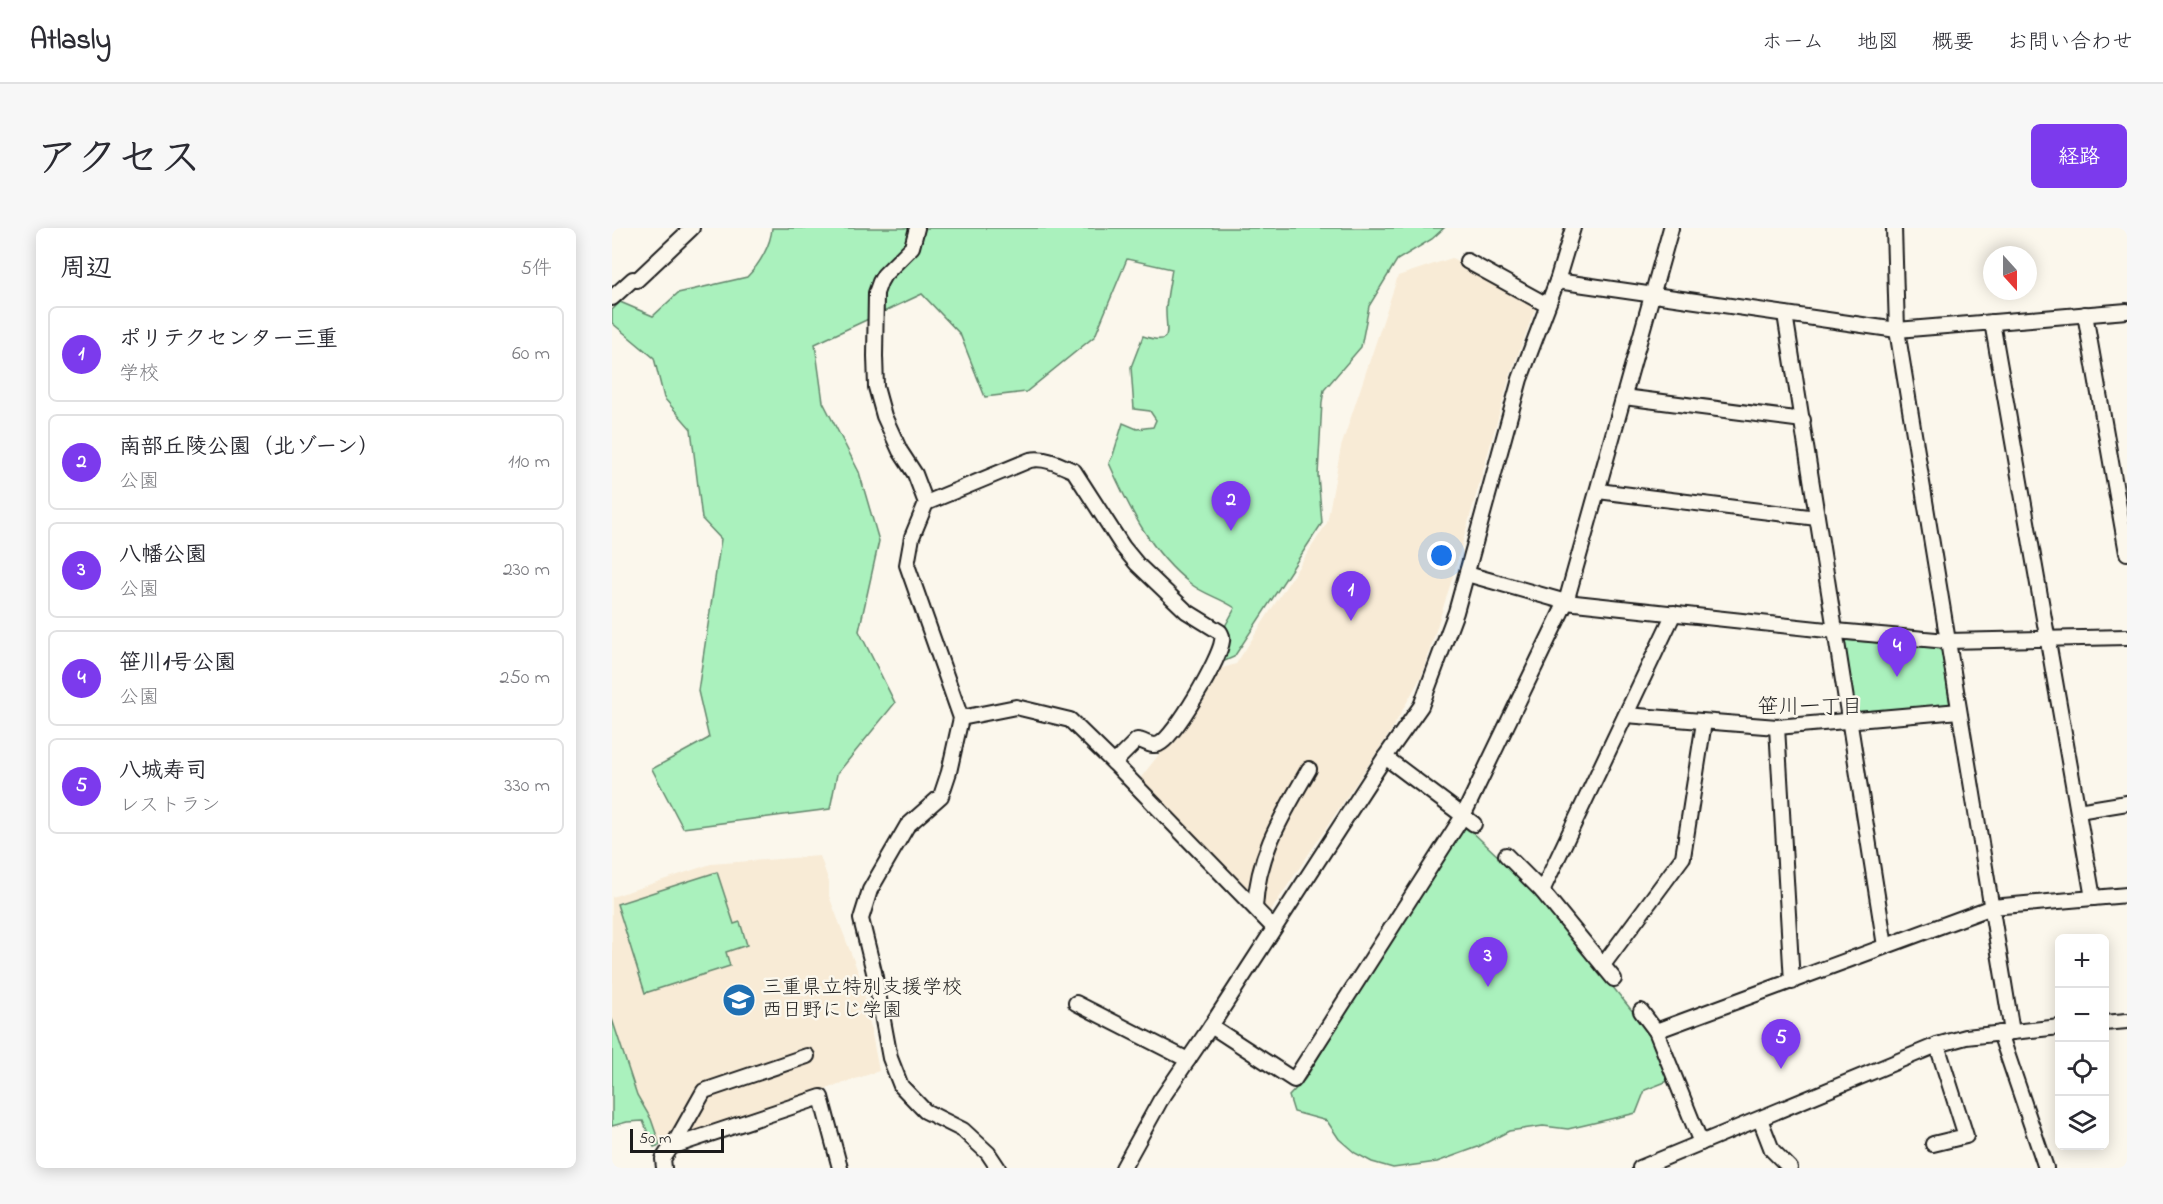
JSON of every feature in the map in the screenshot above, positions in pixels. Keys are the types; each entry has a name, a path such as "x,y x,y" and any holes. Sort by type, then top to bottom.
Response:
{"street":[{"path":"612,298 633,279 637,280 692,228"},
{"path":"918,228 912,247 884,275 876,293 874,356 876,387 884,416 900,451 915,474 926,503 912,537 907,565 961,718 941,796 907,826 870,890 861,919 874,972 890,1058 901,1086 925,1111 963,1130 988,1153 998,1168"},
{"path":"1123,1168 1160,1101 1385,757 1421,706 1456,612 1520,379 1557,281 1573,228"},
{"path":"1211,1026 1294,1080 1468,820 1566,602 1671,228"},
{"path":"1894,228 1897,330 1992,907 2006,1033 2046,1168"},
{"path":"1467,261 1547,305"},
{"path":"1557,281 1897,330 2127,311"},
{"path":"1785,314 1885,946"},
{"path":"2085,314 2127,553"},
{"path":"1992,322 2093,898"},
{"path":"1624,397 1803,420"},
{"path":"926,503 1030,460 1042,459 1074,471 1123,548 1137,564 1186,611 1220,632 1222,639 1219,650 1199,693 1173,732 1161,744 1155,745 1137,740 1114,763"},
{"path":"1598,491 1817,518"},
{"path":"1467,574 1566,602 1836,631 1947,640 2127,637"},
{"path":"1542,891 1674,613"},
{"path":"961,718 1016,707 1070,720 1274,928"},
{"path":"1626,715 1777,727 1959,711"},
{"path":"1603,965 1683,857 1704,722"},
{"path":"1777,727 1792,982"},
{"path":"1385,757 1468,820"},
{"path":"1255,907 1257,884 1272,834 1309,769"},
{"path":"2078,811 2127,803"},
{"path":"1506,855 1542,891 1614,979"},
{"path":"1656,1031 1992,907 2127,895"},
{"path":"1076,1003 1188,1060"},
{"path":"1641,1011 1656,1031 1701,1143"},
{"path":"2109,1023 2127,1021"},
{"path":"1640,1168 1937,1045 1966,1037 2055,1028"},
{"path":"1933,1144 1966,1136 1937,1045"},
{"path":"664,1168 663,1159 673,1146 704,1091 807,1056"},
{"path":"673,1146 821,1097 840,1168"},
{"path":"1760,1119 1772,1150 1790,1168"}],"shaded area":[{"path":"1452,258 1537,304 1510,376 1422,675 1391,731 1270,912 1138,781 1176,733 1219,669 1236,664 1327,523 1341,447 1398,276"},
{"name":"三重県立特別支援学校 西日野にじ学園","path":"820,856 829,882 829,896 862,982 879,1071 660,1145 651,1119 637,1095 612,1019 612,897 711,864"}],"green space":[{"path":"772,228 1444,228 1432,239 1397,260 1369,306 1361,347 1324,390 1318,475 1322,523 1234,657 1218,664 1223,630 1235,608 1196,587 1164,558 1142,529 1109,463 1123,423 1137,429 1153,427 1156,420 1150,411 1134,409 1131,367 1143,336 1153,339 1165,338 1166,308 1172,269 1127,259 1095,336 1026,392 985,397 960,334 922,294 815,344 823,402 859,472 879,541 859,631 895,703 837,774 830,809 683,828 652,769 709,738 698,691 721,539 702,519 691,429 664,398 654,358 612,323 612,310 620,302 653,316 678,293 747,277 764,254"},
{"path":"1847,640 1937,648 1942,651 1950,704 1944,708 1857,716 1853,712 1843,643"},
{"path":"1461,826 1466,826 1536,892 1650,1033 1668,1081 1645,1090 1636,1113 1568,1129 1543,1126 1509,1131 1478,1147 1437,1162 1393,1168 1372,1162 1355,1153 1339,1139 1327,1121 1294,1112 1289,1096 1305,1079"},
{"path":"717,872 734,924 740,922 747,945 726,952 730,966 645,993 617,904"},
{"path":"612,1019 637,1095 651,1119 660,1145 654,1147 643,1121 612,1126"}],"place":[{"name":"南部丘陵公園（北ゾーン）","path":"1231,531"},
{"name":"ポリテクセンター三重","path":"1351,621"},
{"name":"笹川1号公園","path":"1897,677"},
{"name":"八幡公園","path":"1488,987"},
{"name":"三重県立特別支援学校 西日野にじ学園","path":"739,1000"},
{"name":"八城寿司","path":"1781,1069"}],"district":[{"name":"笹川一丁目","path":"1810,708"}]}
